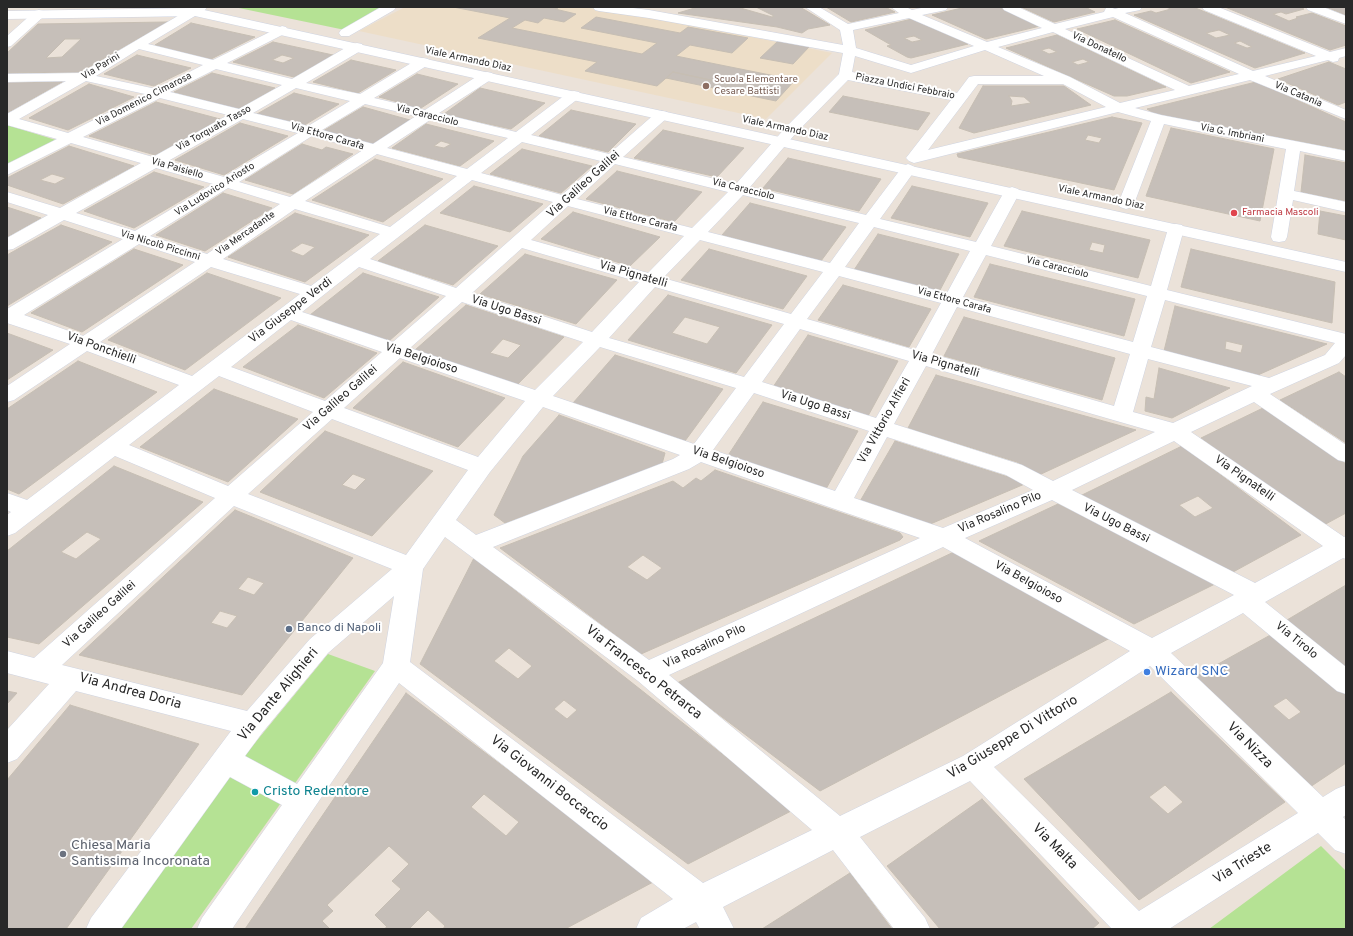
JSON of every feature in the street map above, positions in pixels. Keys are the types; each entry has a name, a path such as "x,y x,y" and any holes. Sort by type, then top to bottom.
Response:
{"street":[{"name":"Viale Armando Diaz","path":"224,7 345,33 787,136"},
{"path":"345,33 390,7"},
{"path":"599,7 649,14 850,50 846,28"},
{"path":"649,14 675,7"},
{"path":"811,7 846,28 942,7"},
{"path":"897,7 910,14 1065,80"},
{"name":"Via Donatello","path":"1008,7 1188,91"},
{"name":"Via Catania","path":"1102,7 1251,75 1346,115"},
{"name":"Piazza Undici Febbraio","path":"1065,80 974,80 960,98 845,75 850,50 911,69 986,46 1136,7"},
{"path":"1208,7 1346,63"},
{"path":"1312,7 1346,20"},
{"path":"7,15 198,10 356,47 662,115 787,136 911,164 1012,192 1346,267"},
{"name":"Via Parini","path":"7,120 198,10"},
{"path":"7,43 39,14"},
{"name":"Via Domenico Cimarosa","path":"7,170 282,30"},
{"name":"Via Caracciolo","path":"138,45 214,65 362,99 425,116 740,189 1346,340"},
{"name":"Via Torquato Tasso","path":"7,245 294,84 356,47"},
{"path":"911,164 1118,108 1346,52"},
{"name":"Via Ludovico Ariosto","path":"8,316 423,62"},
{"path":"213,929 396,666 411,567 482,467 539,398 740,189 787,136 845,75"},
{"name":"Via Mercadante","path":"7,395 292,203 487,76"},
{"name":"Via Ettore Carafa","path":"7,78 84,77 157,93 309,131 374,150 566,201 1141,350 1263,389 1346,455"},
{"name":"Via G. Imbriani","path":"1065,80 1118,108 1159,119 1346,156"},
{"name":"Via Giuseppe Verdi","path":"7,527 574,95"},
{"path":"475,545 681,464 699,453 960,98"},
{"name":"Via Galileo Galilei","path":"40,669 231,496 662,115"},
{"path":"1126,204 1159,119"},
{"name":"Via Paisiello","path":"7,120 227,183 393,233"},
{"path":"1279,237 1294,146"},
{"name":"Viale Armando Diaz","path":"911,164 1043,186"},
{"name":"Via Vittorio Alfieri","path":"840,502 1012,192"},
{"path":"1286,194 1346,207"},
{"name":"Via Nicolò Piccinni","path":"7,197 314,293"},
{"name":"Viale Armando Diaz","path":"1111,200 1141,207"},
{"path":"1122,415 1176,229"},
{"name":"Via Pignatelli","path":"519,242 1175,431 1345,547"},
{"name":"Via Ugo Bassi","path":"357,261 458,296 596,340 749,385 1014,470 1251,597"},
{"name":"Via Belgioioso","path":"288,313 944,537 1152,651"},
{"name":"Via Ponchielli","path":"8,316 194,384"},
{"name":"Via Rosalino Pilo","path":"647,673 944,537 1052,491 1263,389 1341,356"},
{"path":"216,368 482,467"},
{"path":"113,447 231,496 411,567"},
{"path":"7,501 29,510"},
{"name":"Via Francesco Petrarca","path":"442,522 647,673 838,833 914,929"},
{"name":"Via Giuseppe Di Vittorio","path":"652,929 701,901 974,765 1152,651 1345,547"},
{"name":"Via Dante Alighieri","path":"102,929 252,724 319,646 411,567"},
{"name":"Via Tirolo","path":"1251,597 1346,683"},
{"name":"Via Nizza","path":"1152,651 1346,840"},
{"name":"Via Andrea Doria","path":"7,662 40,669 252,724"},
{"name":"Via Giovanni Boccaccio","path":"396,666 701,901"},
{"path":"7,750 71,677"},
{"name":"Via Malta","path":"974,765 1134,929"},
{"path":"236,766 288,794"},
{"name":"Via Trieste","path":"1140,929 1320,816 1346,798"},
{"path":"701,901 718,929"}],"shaded area":[{"name":"Scuola Elementare Cesare Battisti","path":"405,7 582,7 641,15 832,53 766,119 359,31"}],"green space":[{"path":"234,7 386,7 345,30"},
{"path":"7,125 56,140 7,165"},
{"path":"328,654 375,671 191,929 118,929 236,766"},
{"path":"1321,846 1346,871 1346,929 1209,929"}],"building":[{"path":"453,7 558,8 555,9 576,14 564,22 544,18 538,23 525,20 512,28 642,54 657,43 581,28 596,17 680,33 688,27 748,38 732,53 690,45 676,56 795,80 776,101 723,90 729,84 673,72 657,86 585,71 597,62 478,38 510,18"},
{"path":"698,7 737,7 772,17 774,16 756,7 800,7 830,25 808,29 802,33 777,27 678,13"},
{"path":"826,7 885,7 895,12 851,22"},
{"path":"966,7 1000,7 1040,26 986,39 932,15"},
{"path":"1021,7 1085,7 1095,12 1054,22"},
{"path":"1166,7 1193,7 1305,53 1255,68 1134,15 1151,11 1156,13 1171,9","holes":["1219,30 1230,35 1216,38 1206,33","1240,41 1252,47 1247,48 1234,43"]},
{"path":"1225,7 1298,7 1304,9 1286,14 1281,12 1273,14 1289,21 1298,18 1296,17 1312,13 1346,26 1346,45 1330,50"},
{"path":"1326,7 1346,7 1346,15"},
{"path":"912,19 968,44 911,58 887,46 891,45 865,30","holes":["914,36 922,40 912,42 904,38"]},
{"path":"1115,20 1230,72 1191,83 1077,29"},
{"path":"167,22 80,72 7,73 7,53 38,24","holes":["65,39 81,39 62,57 46,58"]},
{"path":"191,23 255,37 211,59 155,45"},
{"path":"1057,35 1166,87 1127,96 1114,96 1006,48","holes":["1049,48 1057,52 1049,54 1041,50","1083,59 1089,62 1078,65 1072,62"]},
{"path":"778,41 809,47 793,64 760,58"},
{"path":"273,42 333,55 294,77 233,62","holes":["282,55 294,58 283,63 272,60"]},
{"path":"137,55 191,68 154,86 104,74"},
{"path":"351,60 396,70 358,93 313,82"},
{"path":"1329,62 1346,69 1346,102 1338,105 1278,79"},
{"path":"673,72 729,84 723,90 666,78"},
{"path":"212,73 275,88 238,109 174,92"},
{"path":"417,74 458,84 418,110 402,106 405,104 379,97"},
{"path":"62,82 7,113 7,83"},
{"path":"1256,82 1346,122 1346,150 1155,114 1147,109"},
{"path":"89,84 134,97 68,130 29,118"},
{"path":"983,86 1064,86 1091,105 974,133 959,128","holes":["1009,96 1024,97 1031,103 1011,106 1012,101"]},
{"path":"480,88 545,103 511,129 444,114"},
{"path":"294,93 339,104 303,126 257,114"},
{"path":"843,96 930,113 918,130 829,112"},
{"path":"156,102 220,119 155,155 89,136"},
{"path":"363,107 410,120 371,145 323,131"},
{"path":"571,110 636,124 608,152 539,136"},
{"path":"1112,117 1142,123 1114,190 958,157 957,154","holes":["1088,135 1102,138 1099,143 1085,140"]},
{"path":"240,123 288,136 224,175 175,160"},
{"path":"426,124 494,141 460,166 392,148","holes":["441,141 451,144 444,148 434,146"]},
{"path":"1171,128 1274,149 1260,221 1146,196"},
{"path":"663,130 744,148 717,177 634,158"},
{"path":"302,144 322,150 326,147 353,154 293,194 245,180"},
{"path":"69,146 134,166 63,204 7,185 7,178","holes":["52,174 66,178 55,184 40,180"]},
{"path":"522,149 592,166 561,193 490,174"},
{"path":"1305,155 1346,163 1346,201 1301,192"},
{"path":"788,158 881,179 859,211 763,188"},
{"path":"375,159 443,179 383,222 312,200"},
{"path":"617,171 702,192 674,222 586,199"},
{"path":"154,172 204,187 134,228 84,211"},
{"path":"474,186 543,204 510,232 440,213"},
{"path":"912,186 988,203 970,237 891,218"},
{"path":"223,193 272,208 205,251 156,235"},
{"path":"750,203 846,227 821,261 722,235"},
{"path":"7,207 41,218 7,237"},
{"path":"1022,211 1150,240 1138,278 1004,246","holes":["1092,242 1105,245 1103,253 1089,250"]},
{"path":"1320,211 1346,216 1346,240 1318,234"},
{"path":"573,212 660,237 630,266 541,239"},
{"path":"295,213 369,235 305,282 228,257","holes":["302,243 315,247 303,256 290,251"]},
{"path":"61,225 112,242 7,306 7,255"},
{"path":"425,225 498,246 453,285 378,261"},
{"path":"878,234 959,254 939,292 854,270"},
{"path":"134,249 183,265 82,332 31,313"},
{"path":"709,249 807,276 783,309 681,280"},
{"path":"1191,249 1335,282 1332,323 1181,287"},
{"path":"525,254 617,280 576,324 480,294"},
{"path":"990,264 1135,299 1124,336 974,297"},
{"path":"207,273 281,298 185,370 108,340"},
{"path":"363,273 439,297 389,341 310,315"},
{"path":"843,285 931,309 909,347 818,320"},
{"path":"668,295 772,325 736,373 628,340","holes":["685,317 720,327 707,344 672,333"]},
{"path":"466,305 564,337 517,385 415,350","holes":["503,339 521,345 508,358 490,353"]},
{"path":"1175,306 1327,344 1258,375 1164,351","holes":["1226,341 1243,345 1241,353 1225,349"]},
{"path":"964,317 1115,358 1102,400 944,356"},
{"path":"298,325 377,353 324,398 243,367"},
{"path":"7,333 53,350 7,380"},
{"path":"808,335 898,361 868,416 773,387"},
{"path":"615,355 723,389 685,441 573,403"},
{"path":"78,361 157,392 19,494 7,489 7,409"},
{"path":"403,362 505,398 458,447 353,408"},
{"path":"1159,368 1230,388 1172,418 1145,411 1146,397 1154,399"},
{"path":"1339,372 1346,377 1346,443 1280,400"},
{"path":"936,375 1136,430 1039,475 1017,462 908,428"},
{"path":"214,389 298,419 228,482 140,447"},
{"path":"763,402 858,431 826,489 727,457"},
{"path":"1263,408 1346,464 1346,513 1322,526 1201,438"},
{"path":"559,415 665,453 662,464 505,523 494,515 523,456"},
{"path":"325,431 433,471 372,536 260,492","holes":["353,474 366,479 355,490 342,485"]},
{"path":"895,441 1027,483 928,525 859,503"},
{"path":"1182,446 1301,535 1233,572 1080,496","holes":["1198,496 1213,508 1195,517 1179,505"]},
{"path":"114,466 203,502 39,644 7,637 7,551","holes":["87,532 101,539 76,559 61,552"]},
{"path":"715,470 900,533 903,537 900,540 641,654 500,548 673,481 683,488 696,478 701,481","holes":["643,555 662,568 647,580 627,567"]},
{"path":"1058,504 1217,583 1134,624 979,541"},
{"path":"235,510 353,558 242,695 79,655","holes":["248,577 264,583 254,595 238,589","220,611 237,616 227,628 211,623"]},
{"path":"956,551 1112,637 820,791 677,683"},
{"path":"474,558 793,810 688,864 420,664","holes":["509,648 532,666 518,679 494,661","564,700 577,710 567,719 554,709"]},
{"path":"1346,585 1346,668 1287,620"},
{"path":"1274,633 1346,694 1346,763 1310,787 1193,678","holes":["1286,698 1301,712 1289,720 1273,706"]},
{"path":"7,691 17,693 7,704"},
{"path":"1171,692 1285,802 1139,900 1024,779","holes":["1165,785 1183,802 1168,814 1149,797"]},
{"path":"406,693 655,881 565,929 443,929 445,926 428,910 410,928 411,929 384,929 387,927 375,915 401,889 392,881 409,864 389,846 327,905 333,911 322,921 330,929 245,929","holes":["484,794 519,822 506,836 471,807"]},
{"name":"Chiesa Maria Santissima Incoronata","path":"70,705 199,744 66,929 7,929 7,780"},
{"path":"982,799 1099,923 1092,929 940,929 887,866"},
{"path":"850,873 892,929 762,929"}],"place":[{"name":"Scuola Elementare Cesare Battisti","path":"706,86"},
{"name":"Farmacia Mascoli","path":"1234,213"},
{"name":"Banco di Napoli","path":"289,629"},
{"name":"Wizard SNC","path":"1147,672"},
{"name":"Cristo Redentore","path":"255,792"},
{"name":"Chiesa Maria Santissima Incoronata","path":"63,854"}]}
